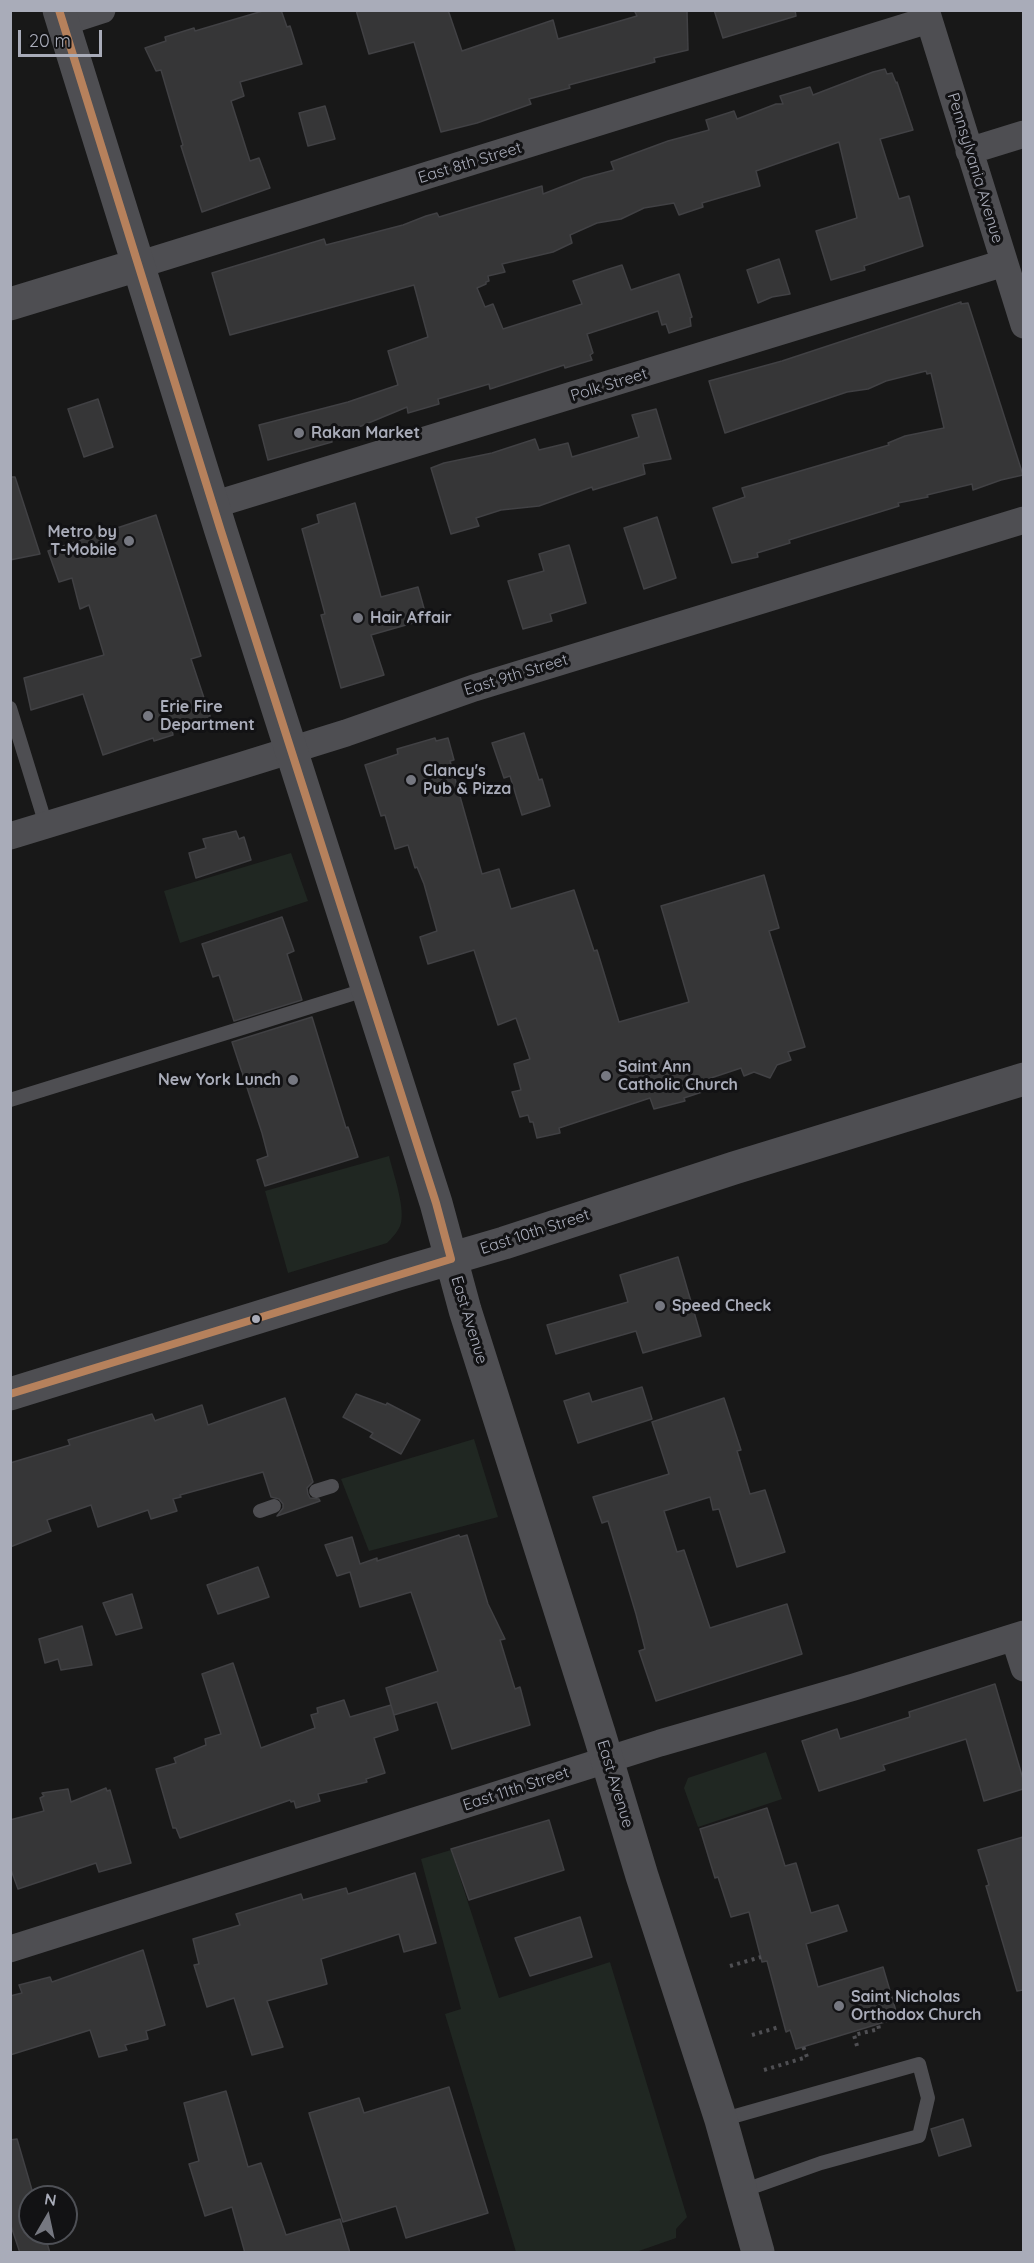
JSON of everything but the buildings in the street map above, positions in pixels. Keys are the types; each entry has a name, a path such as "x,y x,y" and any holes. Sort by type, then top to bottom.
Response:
{"street":[{"path":"60,16 102,10"},
{"name":"Pennsylvania Avenue","path":"927,15 1023,325"},
{"name":"East 8th Street","path":"10,304 927,15"},
{"name":"East Avenue","path":"60,16 213,505 436,1203 451,1259 721,2120 758,2253"},
{"path":"969,151 1023,134"},
{"name":"Polk Street","path":"213,505 1004,263"},
{"name":"East 9th Street","path":"10,836 291,750 485,684 1023,520"},
{"name":"East 10th Street","path":"10,1394 451,1259 734,1168 1023,1079"},
{"path":"1019,1636 1023,1668"},
{"name":"East 11th Street","path":"10,1949 607,1760 1019,1636"}],"lane":[{"path":"10,708 46,825"},
{"path":"10,1100 368,989"},
{"path":"316,1491 332,1486"},
{"path":"260,1511 274,1506"},
{"path":"721,2120 919,2064 928,2098 919,2136 821,2163 742,2191"}],"path":[{"path":"730,1966 761,1957"},
{"path":"857,2046 854,2035 879,2029 878,2024"},
{"path":"752,2035 779,2027"},
{"path":"764,2070 807,2057 803,2046"}],"shaded area":[{"path":"291,853 308,901 180,943 164,891"},
{"path":"389,1156 402,1216 400,1226 393,1237 387,1243 288,1273 265,1191"},
{"path":"474,1439 498,1517 369,1551 341,1479"},
{"path":"766,1752 782,1799 698,1827 684,1788 688,1778"},
{"path":"451,1850 499,1998 610,1962 687,2217 676,2229 676,2238 636,2252 516,2252 445,2014 461,2009 421,1859"}],"transit line":[{"path":"10,1394 451,1259 436,1203 221,531 59,10"}],"place":[{"name":"Rakan Market","path":"299,433"},
{"name":"Metro by T-Mobile","path":"129,541"},
{"name":"Hair Affair","path":"358,618"},
{"name":"Erie Fire Department","path":"148,716"},
{"name":"Clancy's Pub & Pizza","path":"411,780"},
{"name":"Saint Ann Catholic Church","path":"606,1076"},
{"name":"New York Lunch","path":"293,1080"},
{"name":"Speed Check","path":"660,1306"},
{"name":"Saint Nicholas Orthodox Church","path":"839,2006"}]}
